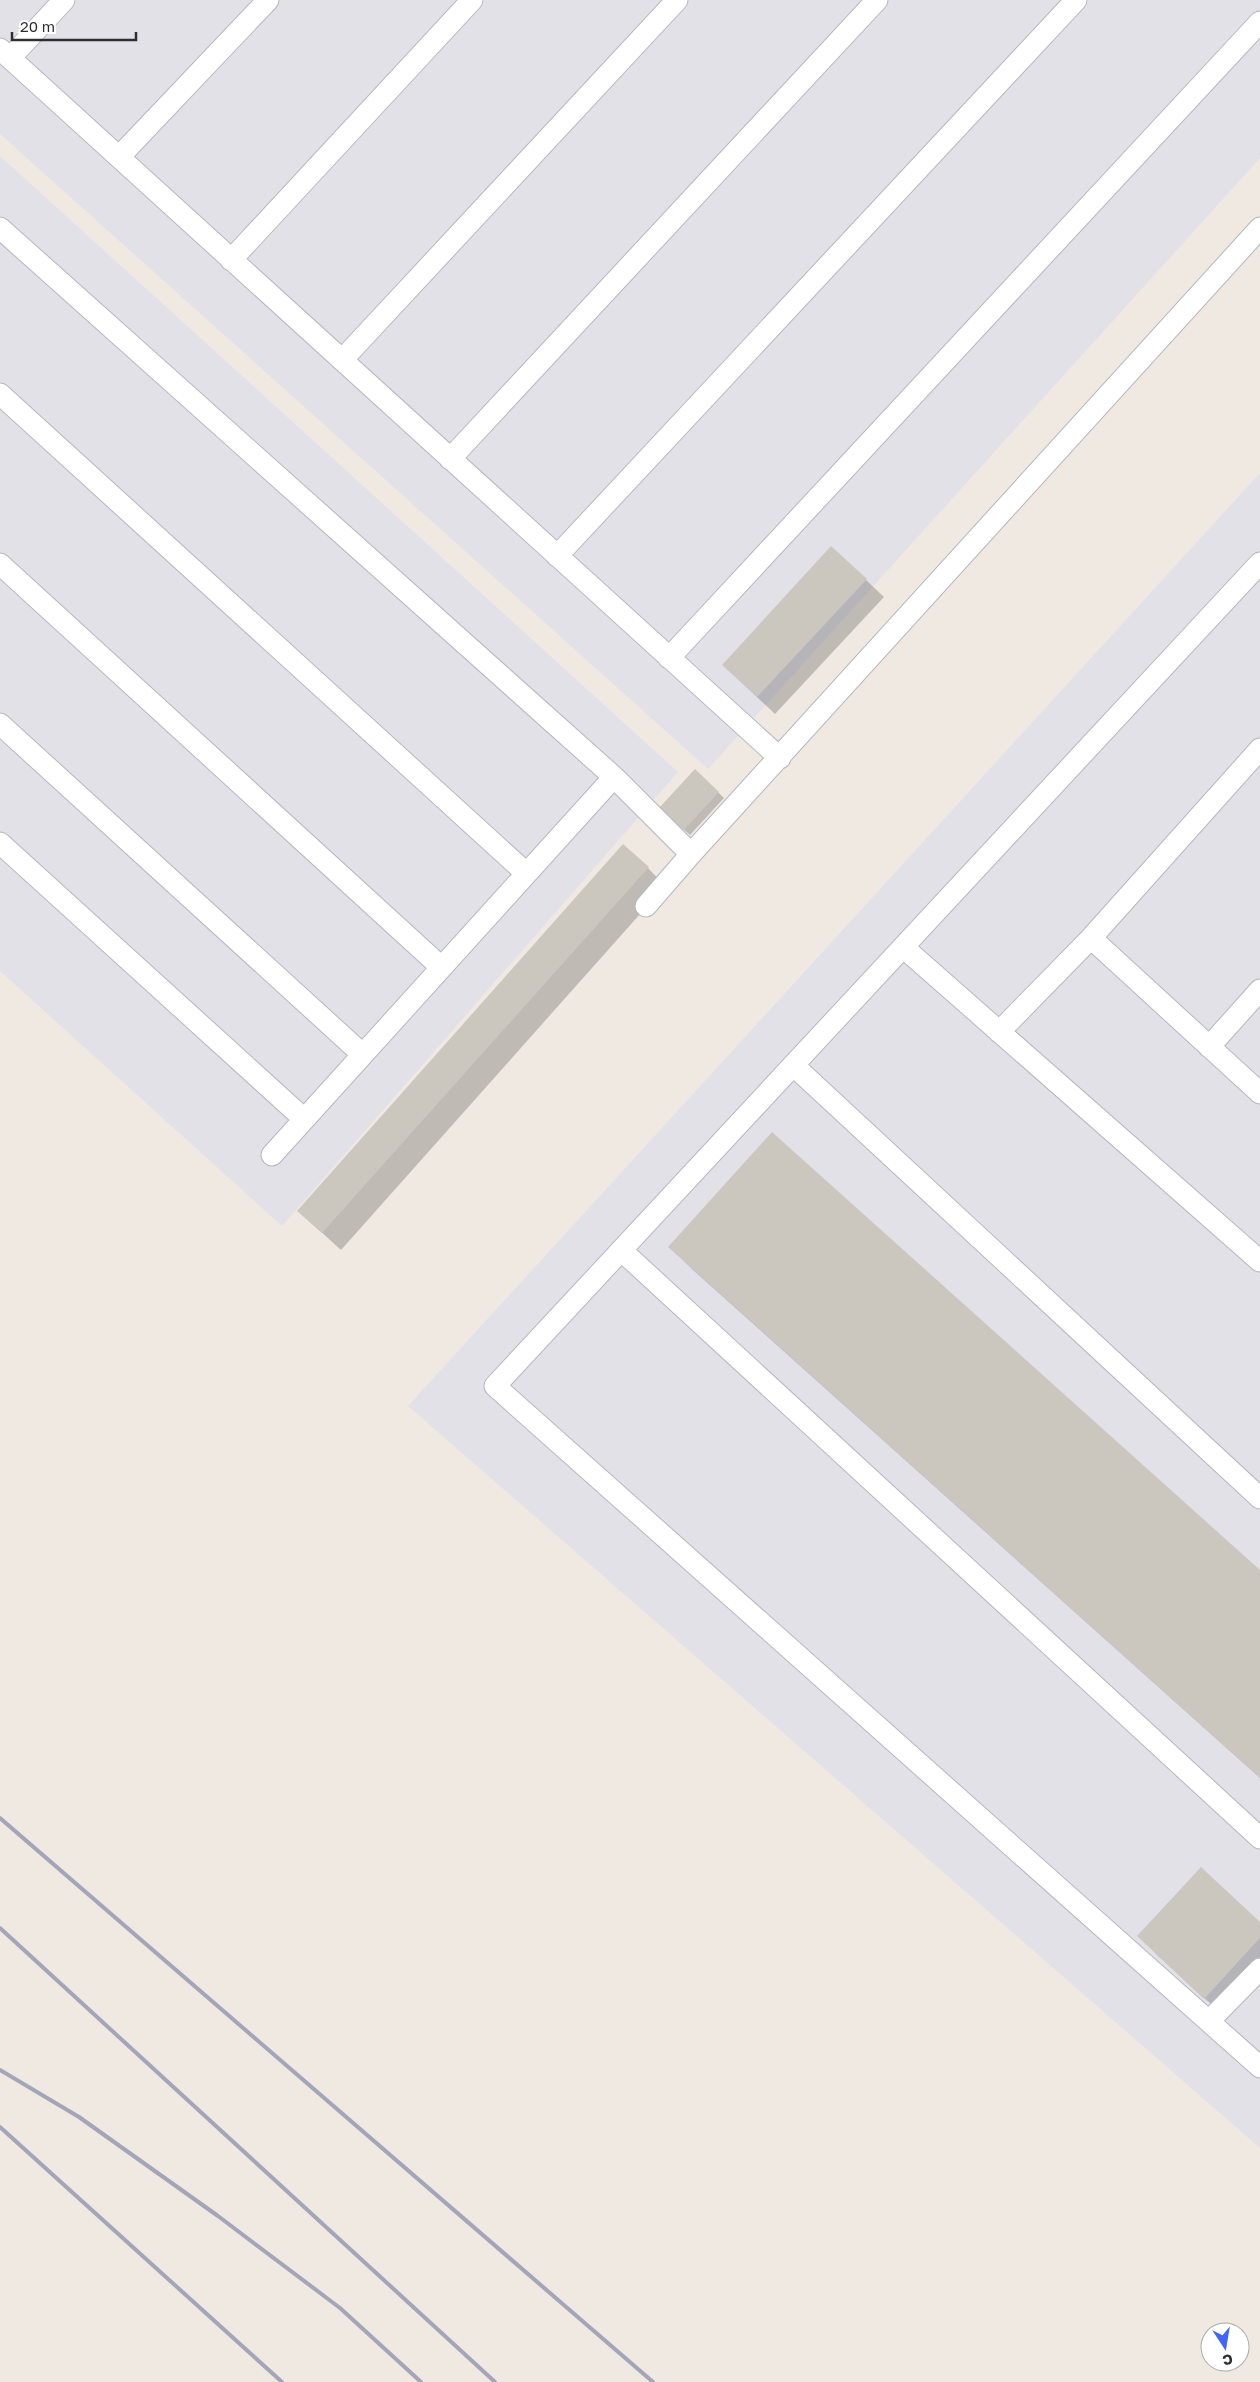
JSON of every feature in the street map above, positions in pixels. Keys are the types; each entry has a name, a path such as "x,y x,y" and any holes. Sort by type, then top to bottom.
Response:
{"lane":[{"path":"64,0 5,54 780,758"},
{"path":"119,158 268,0"},
{"path":"232,260 472,0"},
{"path":"342,360 677,0"},
{"path":"450,459 877,0"},
{"path":"557,556 1076,0"},
{"path":"670,658 1260,22"},
{"path":"0,228 614,777 692,854"},
{"path":"646,906 1260,228"},
{"path":"0,394 526,873"},
{"path":"1260,563 494,1386 1260,2067"},
{"path":"0,564 441,967"},
{"path":"0,724 362,1054"},
{"path":"999,1032 1090,938 1260,749"},
{"path":"272,1155 614,777"},
{"path":"0,843 304,1119"},
{"path":"1090,938 1260,1093"},
{"path":"903,947 1260,1261"},
{"path":"1209,1047 1260,990"},
{"path":"793,1065 1260,1498"},
{"path":"621,1250 1260,1838"},
{"path":"1210,2021 1260,1969"}],"shaded area":[{"path":"0,0 1260,0 1260,158 708,769 0,134"},
{"path":"0,156 678,772 282,1226 0,971"},
{"path":"1260,473 1260,2148 408,1406"}],"building":[{"path":"831,546 867,579 757,697 722,665"},
{"path":"695,769 719,792 684,830 659,808"},
{"path":"623,844 649,867 322,1233 297,1211"},
{"path":"772,1132 1260,1570 1260,1778 668,1247"},
{"path":"1201,1867 1260,1922 1260,1938 1204,1999 1137,1936"}],"railway":[{"path":"0,1818 653,2382"},
{"path":"0,1928 495,2382"},
{"path":"0,2070 79,2117 218,2216 340,2308 421,2382"},
{"path":"0,2127 282,2382"}]}
